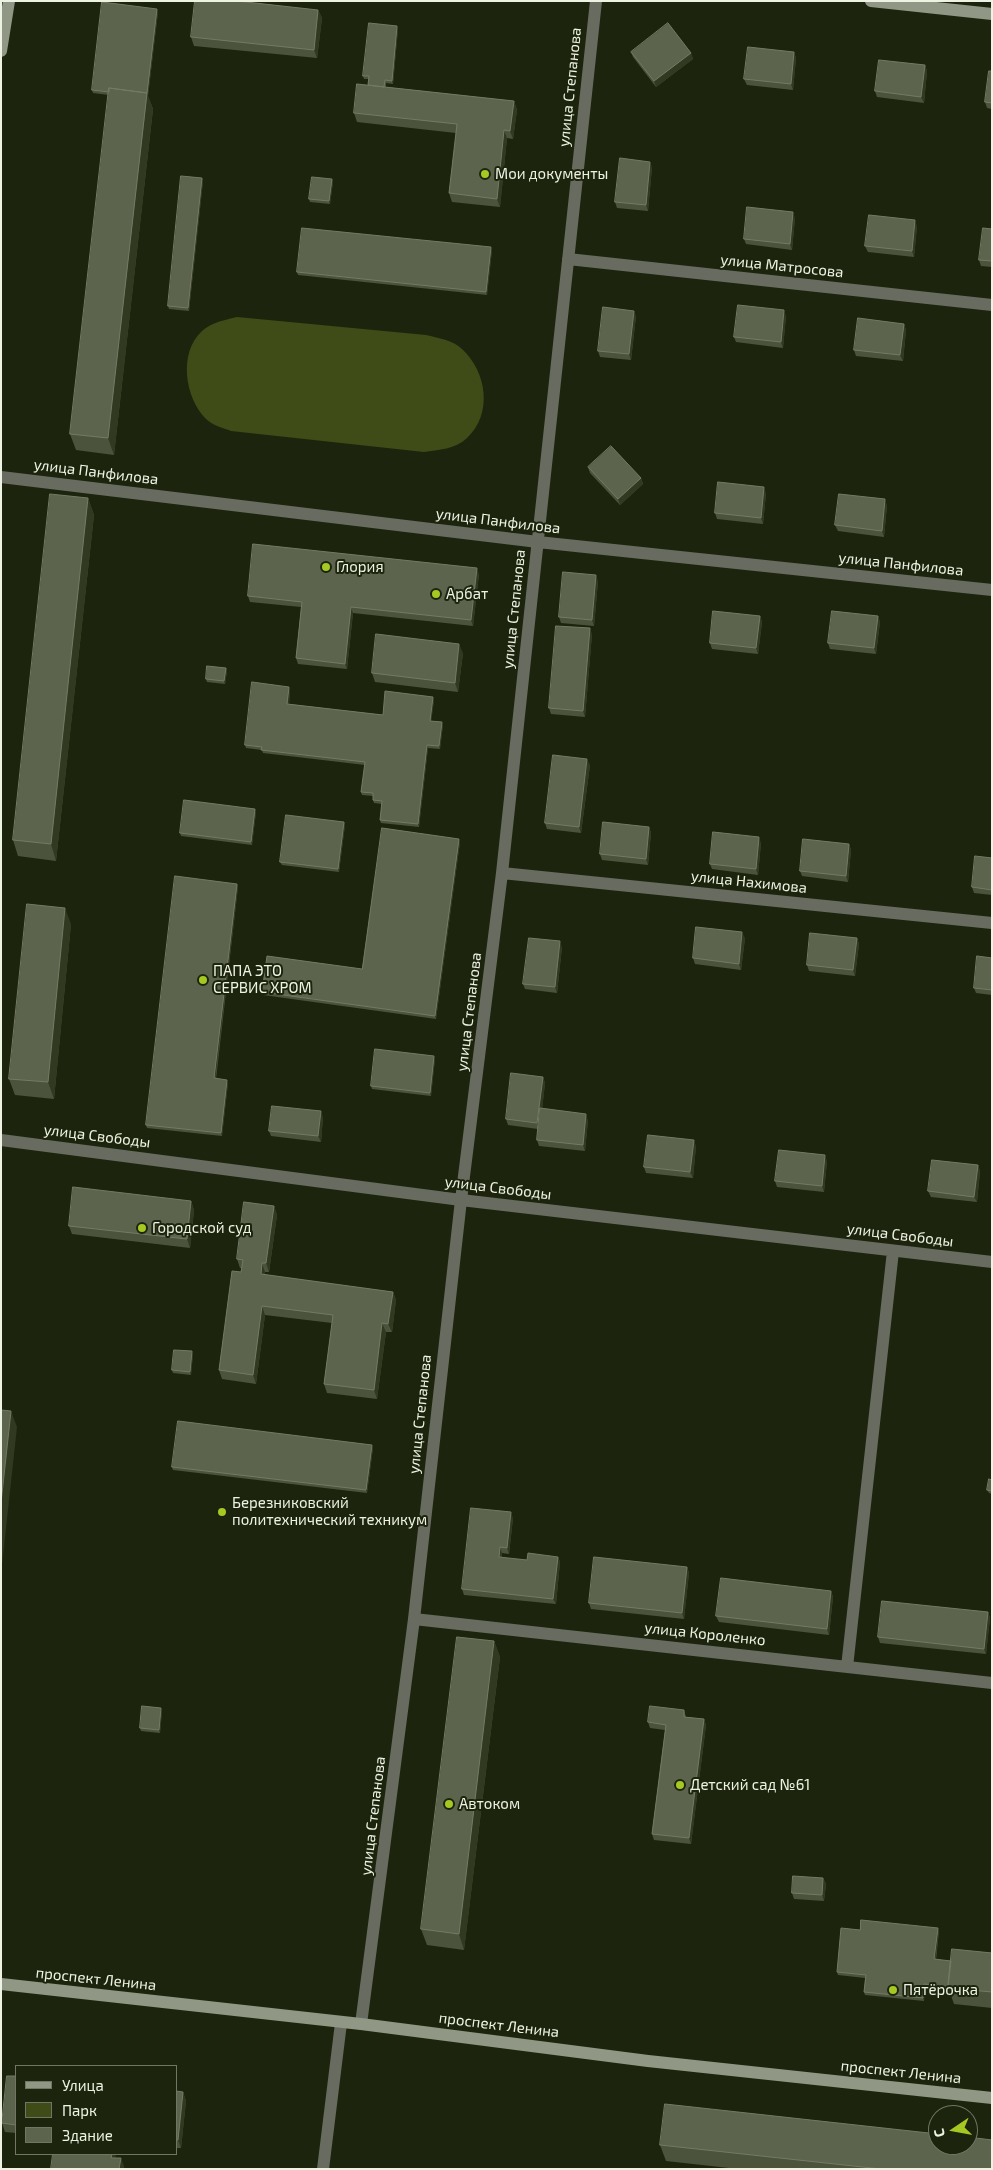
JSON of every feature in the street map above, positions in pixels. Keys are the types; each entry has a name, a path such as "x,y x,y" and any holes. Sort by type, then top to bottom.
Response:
{"main road":[{"path":"1,51 9,1"},
{"path":"871,1 992,14"},
{"name":"проспект Ленина","path":"1,1984 361,2024 648,2061 992,2098"}],"street":[{"name":"улица Степанова","path":"361,2024 414,1619 461,1200 502,872 596,1"},
{"name":"улица Матросова","path":"568,259 992,305"},
{"name":"улица Панфилова","path":"1,477 538,542 992,590"},
{"name":"улица Нахимова","path":"502,872 992,923"},
{"name":"улица Свободы","path":"1,1140 461,1200 992,1262"},
{"path":"847,1666 893,1251"},
{"name":"улица Короленко","path":"414,1619 992,1683"},
{"path":"323,2169 341,2023"}],"green space":[{"path":"237,317 426,335 450,341 462,349 477,369 484,393 481,417 475,428 463,442 447,448 424,452 231,431 218,426 206,419 193,399 189,388 187,363 194,340 202,331 214,323"}],"building":[{"path":"195,1 237,1 318,10 314,50 191,37"},
{"path":"102,2 157,9 147,93 109,88 109,92 92,90"},
{"path":"369,23 397,26 392,81 385,80 384,87 368,85 369,76 363,76"},
{"path":"668,23 691,53 654,81 631,52"},
{"path":"748,47 794,52 791,84 744,79"},
{"path":"879,60 925,65 921,97 875,91"},
{"path":"989,71 992,71 992,103 985,102"},
{"path":"357,84 514,101 510,131 504,130 497,199 449,193 457,124 354,113"},
{"path":"109,88 147,93 108,438 70,434"},
{"path":"620,158 650,162 646,205 615,202"},
{"path":"181,176 202,178 188,308 168,306"},
{"path":"312,177 332,179 329,201 309,199"},
{"path":"747,207 793,212 790,244 744,239"},
{"path":"869,215 915,220 912,251 865,246"},
{"path":"302,228 491,247 486,292 297,272"},
{"path":"983,228 992,229 992,261 979,260"},
{"path":"738,305 784,310 781,342 734,337"},
{"path":"603,307 634,311 629,354 598,351"},
{"path":"858,318 904,324 900,355 854,350"},
{"path":"611,446 641,478 618,499 588,467"},
{"path":"718,482 764,487 761,518 715,513"},
{"path":"50,494 88,498 51,844 13,840"},
{"path":"839,494 885,499 882,531 835,525"},
{"path":"253,544 477,568 471,620 351,607 345,664 296,658 302,602 248,596"},
{"path":"563,572 596,575 592,620 559,617"},
{"path":"713,611 760,616 756,648 710,643"},
{"path":"832,611 878,616 874,648 828,643"},
{"path":"556,626 590,628 583,711 549,708"},
{"path":"376,634 459,644 455,683 372,673"},
{"path":"207,666 226,668 224,681 206,679"},
{"path":"252,682 289,687 287,704 383,715 385,691 433,697 430,721 442,722 439,746 427,745 418,824 380,820 382,801 373,800 373,793 361,792 365,762 261,750 262,747 245,745"},
{"path":"553,755 587,759 579,827 545,823"},
{"path":"184,800 255,809 251,842 180,833"},
{"path":"286,815 344,822 338,869 280,862"},
{"path":"603,822 649,827 646,859 600,854"},
{"path":"382,828 459,839 435,1016 262,992 267,956 362,969"},
{"path":"713,832 759,837 756,869 710,864"},
{"path":"803,839 849,844 846,876 800,871"},
{"path":"975,856 992,858 992,890 972,887"},
{"path":"175,876 237,884 214,1078 227,1080 221,1133 146,1125"},
{"path":"27,904 65,908 48,1082 9,1079"},
{"path":"696,927 742,932 739,964 693,958"},
{"path":"810,933 857,938 853,970 807,965"},
{"path":"529,938 560,941 555,987 523,984"},
{"path":"977,956 992,958 992,990 974,988"},
{"path":"375,1049 434,1056 430,1093 371,1086"},
{"path":"511,1073 543,1077 537,1123 506,1119"},
{"path":"272,1106 321,1111 318,1136 269,1131"},
{"path":"540,1108 586,1114 583,1145 537,1140"},
{"path":"648,1135 694,1140 690,1172 644,1167"},
{"path":"779,1150 825,1155 822,1186 775,1181"},
{"path":"932,1160 978,1165 974,1197 928,1191"},
{"path":"73,1187 191,1201 187,1239 69,1226"},
{"path":"244,1202 274,1206 266,1263 262,1263 261,1274 393,1292 388,1324 382,1323 374,1390 324,1384 333,1315 262,1306 253,1375 219,1370 232,1271 241,1272 243,1260 237,1259"},
{"path":"174,1350 192,1351 190,1372 172,1370"},
{"path":"1,1410 11,1411 1,1503"},
{"path":"178,1421 372,1445 366,1490 172,1467"},
{"path":"989,1479 992,1480 992,1491 987,1490"},
{"path":"471,1508 511,1512 507,1548 500,1547 499,1557 527,1560 528,1553 558,1557 553,1599 462,1589"},
{"path":"594,1557 687,1567 682,1613 589,1603"},
{"path":"721,1578 831,1591 827,1629 716,1616"},
{"path":"882,1601 988,1612 984,1649 878,1637"},
{"path":"457,1637 494,1641 459,1934 421,1929"},
{"path":"142,1706 161,1708 159,1730 140,1728"},
{"name":"Детский сад №61","path":"650,1706 684,1710 684,1717 704,1719 689,1838 652,1834 666,1725 648,1722"},
{"path":"793,1876 823,1878 822,1895 792,1893"},
{"path":"861,1920 938,1928 934,1959 951,1961 948,1987 924,1984 923,1998 864,1992 866,1975 837,1972 841,1928 860,1930"},
{"path":"952,1949 992,1953 992,1992 948,1988"},
{"path":"7,2076 15,2076 15,2125 2,2123"},
{"path":"178,2091 183,2092 178,2140"},
{"path":"665,2104 928,2133 928,2155 978,2155 978,2138 992,2140 992,2169 881,2169 660,2145"},
{"path":"53,2155 112,2155 111,2158 121,2158 119,2169 51,2169"}],"place":[{"name":"Мои документы","path":"485,174"},
{"name":"Глория","path":"326,567"},
{"name":"Арбат","path":"436,594"},
{"name":"ПАПА ЭТО СЕРВИС ХРОМ","path":"203,980"},
{"name":"Городской суд","path":"142,1228"},
{"name":"Березниковский политехнический техникум","path":"222,1512"},
{"name":"Детский сад №61","path":"680,1785"},
{"name":"Автоком","path":"449,1804"},
{"name":"Пятёрочка","path":"893,1990"}]}
